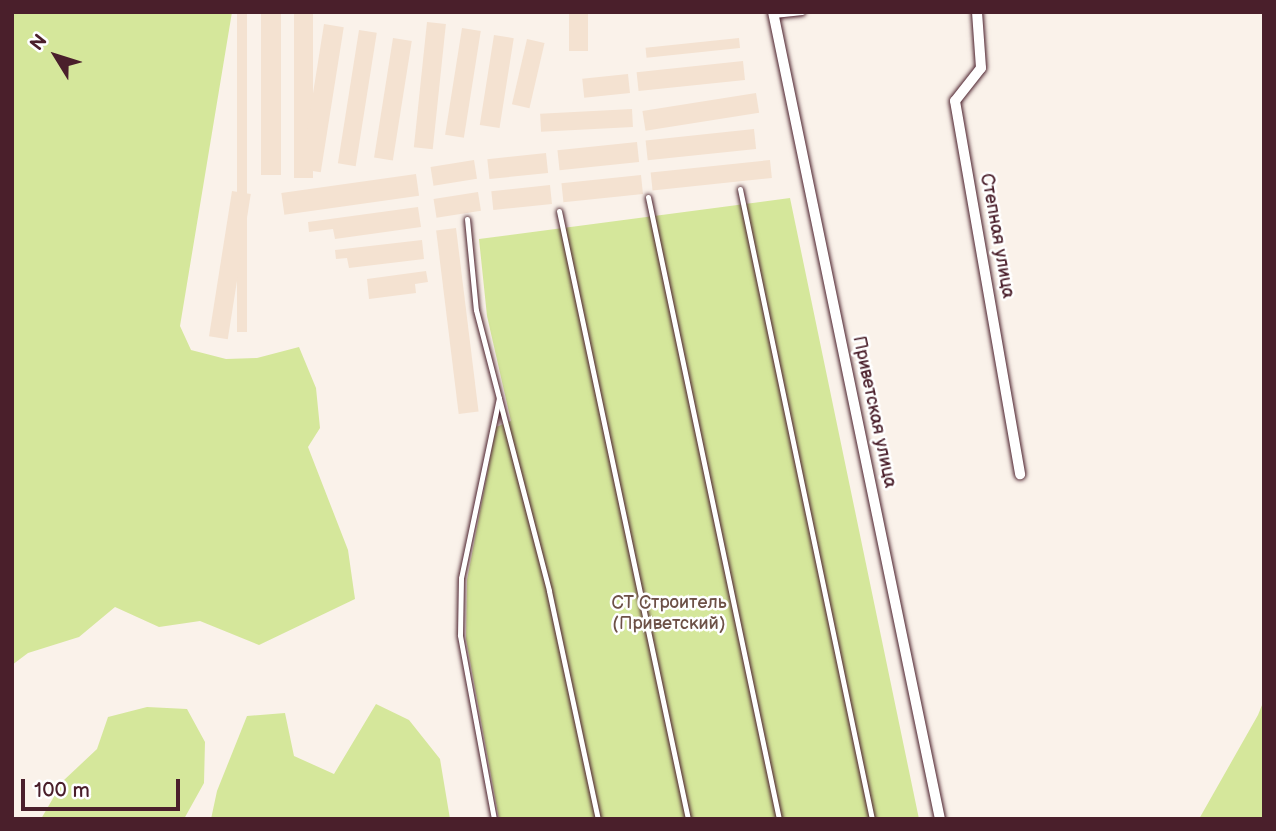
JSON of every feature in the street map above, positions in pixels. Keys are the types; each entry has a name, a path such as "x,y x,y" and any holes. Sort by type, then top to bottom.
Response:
{"street":[{"name":"Степная улица","path":"977,12 981,68 955,101 1020,474"},
{"name":"Приветская улица","path":"773,14 940,819"}],"lane":[{"path":"773,14 802,12"},
{"path":"740,189 872,819"},
{"path":"649,197 779,819"},
{"path":"558,211 688,819"},
{"path":"467,219 476,310 500,394 598,819"},
{"path":"494,819 460,635 461,578 500,394"}],"shaded area":[{"path":"237,12 247,12 247,332 237,332"},
{"path":"261,12 281,12 281,175 261,175"},
{"path":"294,12 313,12 313,178 294,178"},
{"path":"569,12 588,12 588,51 569,51"},
{"path":"427,22 446,24 433,149 414,147"},
{"path":"324,24 344,27 321,172 301,169"},
{"path":"462,28 481,31 464,138 445,135"},
{"path":"359,30 377,33 356,166 338,163"},
{"path":"494,35 514,38 500,128 480,125"},
{"path":"393,38 412,41 393,160 374,158"},
{"path":"739,38 740,48 647,58 646,48"},
{"path":"527,39 545,43 529,108 512,104"},
{"path":"743,61 745,80 639,91 637,72"},
{"path":"628,74 630,93 584,98 582,79"},
{"path":"756,93 759,113 646,131 642,111"},
{"path":"632,109 633,127 541,132 540,114"},
{"path":"754,129 756,149 648,160 646,140"},
{"path":"637,142 639,162 560,170 557,150"},
{"path":"546,153 548,173 489,179 487,159"},
{"path":"474,160 477,179 434,186 431,167"},
{"path":"770,160 772,178 653,190 651,173"},
{"path":"416,174 419,196 284,215 281,193"},
{"path":"641,175 643,194 563,202 561,183"},
{"path":"550,185 552,204 493,210 491,191"},
{"path":"232,191 251,194 228,339 209,336"},
{"path":"478,192 481,211 437,218 434,199"},
{"path":"418,207 421,227 335,239 333,229 309,232 308,222"},
{"path":"456,228 479,412 459,414 436,230"},
{"path":"422,240 424,259 349,268 347,258 336,259 335,250"},
{"path":"426,271 428,282 415,284 416,293 369,299 367,279"}],"green space":[{"path":"12,12 232,12 180,326 191,350 226,359 257,358 299,347 316,388 320,428 308,447 348,550 355,599 259,645 200,621 159,627 115,607 79,637 28,653 12,665"},
{"name":"СТ Строитель (Приветский)","path":"790,198 919,819 499,819 466,639 467,580 496,427 511,421 487,316 479,239"},
{"path":"1264,700 1264,819 1199,819 1258,715"},
{"path":"376,704 409,720 440,759 450,819 211,819 217,791 247,716 285,713 294,756 334,774"},
{"path":"147,707 187,709 205,742 204,783 184,819 41,819 63,781 97,749 108,717"}]}
